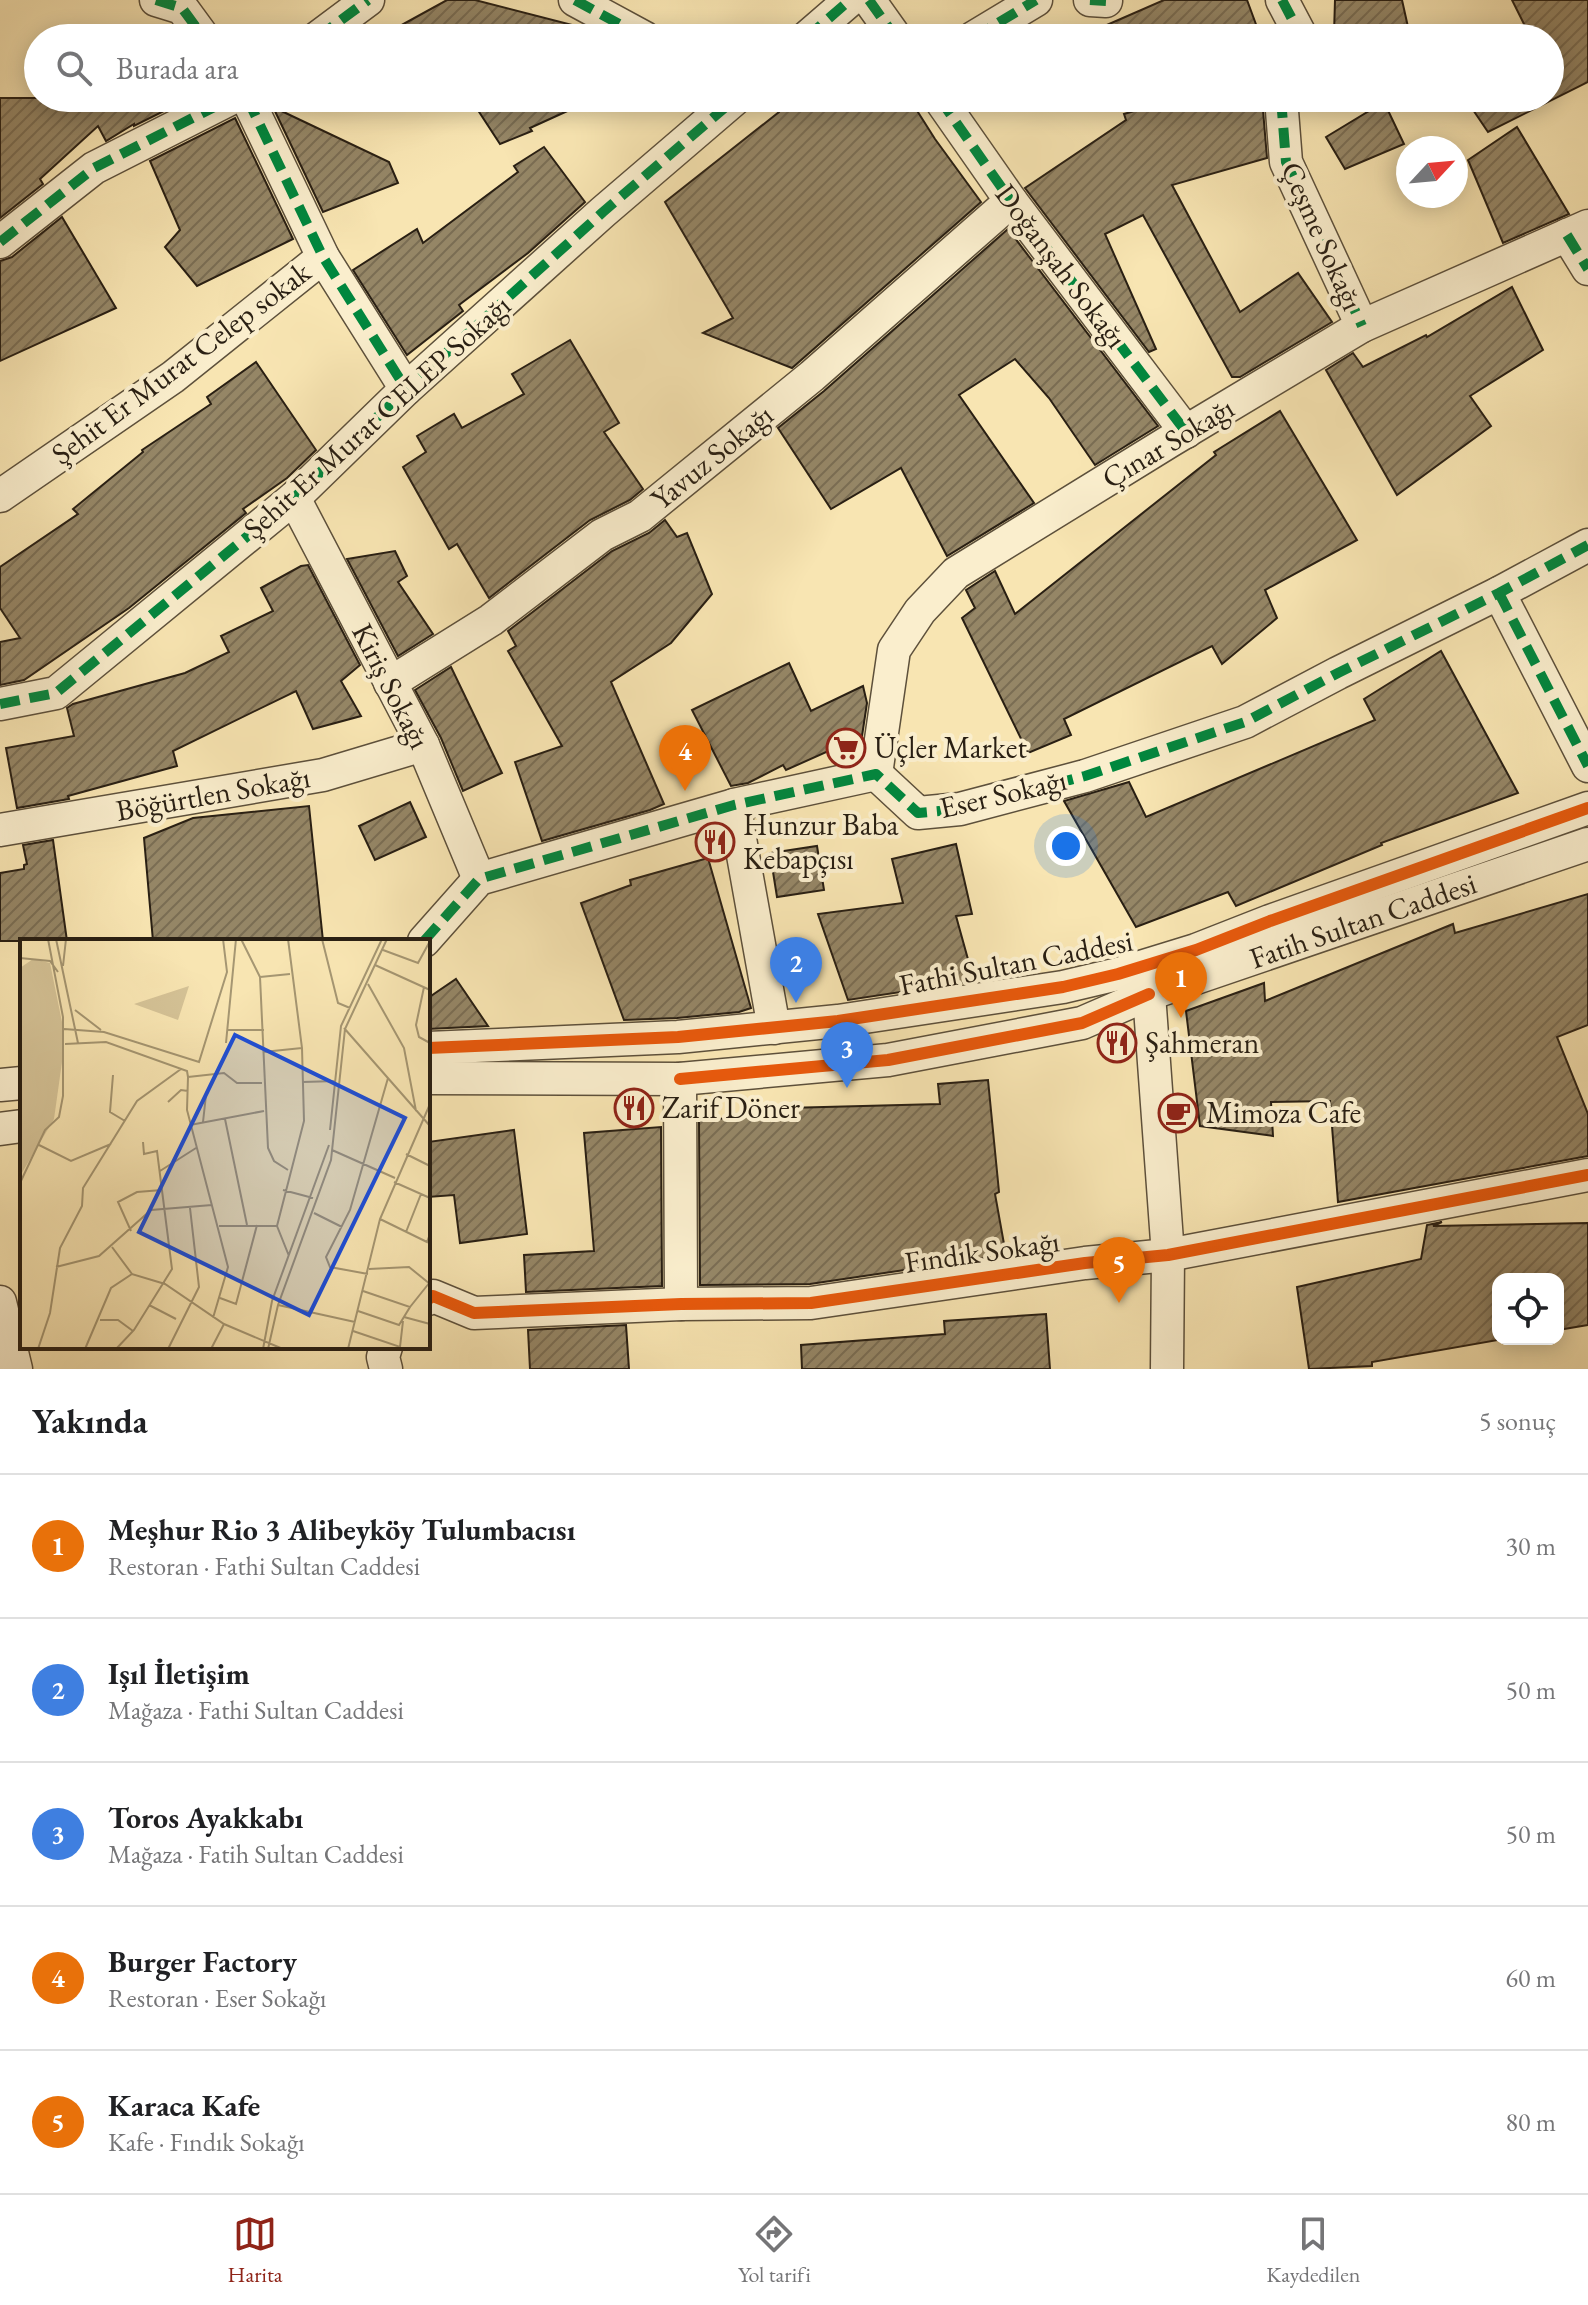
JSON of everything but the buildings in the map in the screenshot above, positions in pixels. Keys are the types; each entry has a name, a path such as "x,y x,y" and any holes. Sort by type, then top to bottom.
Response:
{"street":[{"path":"156,0 182,8 194,24"},
{"path":"575,0 619,24"},
{"path":"822,24 850,0"},
{"path":"869,0 886,24"},
{"path":"996,24 1036,0"},
{"path":"1282,0 1295,24"},
{"path":"331,24 351,5"},
{"path":"0,242 94,168 204,112"},
{"path":"254,112 323,257 406,389"},
{"name":"Şehit Er Murat CELEP Sokağı","path":"0,704 56,693 294,498 406,389 717,112"},
{"name":"Doğanşah Sokağı","path":"949,112 1011,201 1186,432"},
{"name":"Çeşme Sokağı","path":"1282,112 1286,162 1362,326"},
{"name":"Yavuz Sokağı","path":"390,683 491,620 602,535 640,516 812,376 1011,201"},
{"path":"1578,231 1588,269"},
{"name":"Çınar Sokağı","path":"876,774 894,650 920,611 956,573 1362,326 1578,231"},
{"name":"Şehit Er Murat Celep sokak","path":"0,496 173,377 323,257"},
{"name":"Kiriş Sokağı","path":"294,498 423,745 479,879"},
{"name":"Eser Sokağı","path":"876,774 918,813 960,809 1085,776 1245,722 1588,545"},
{"path":"1499,593 1588,766"},
{"name":"Böğürtlen Sokağı","path":"0,830 323,775 423,745"},
{"path":"426,939 479,879 734,805 876,774"},
{"path":"734,805 774,1028"},
{"name":"Fathi Sultan Caddesi","path":"430,1048 678,1037 774,1028 1063,987 1196,950 1588,808"},
{"name":"Fatih Sultan Caddesi","path":"430,1078 680,1079 888,1060 1082,1023 1149,994 1588,844"},
{"name":"Fathi Sultan Caddesi","path":"1149,994 1168,1255 1167,1369"},
{"path":"680,1079 681,1304"},
{"path":"0,1085 20,1083"},
{"path":"0,1129 20,1126"},
{"name":"Fındık Sokağı","path":"430,1298 433,1296 474,1313 681,1304 811,1303 1085,1263 1168,1255 1588,1175"},
{"path":"0,1302 16,1369"},
{"path":"385,1349 383,1357 386,1369"}],"marked path":[{"path":"156,0 182,8 194,24"},
{"path":"336,24 368,0"},
{"path":"575,0 619,24"},
{"path":"822,24 850,0"},
{"path":"869,0 886,24"},
{"path":"996,24 1036,0"},
{"path":"1090,0 1106,1"},
{"path":"1282,0 1295,24"},
{"path":"0,242 94,168 204,112"},
{"path":"254,112 323,257 406,389"},
{"path":"0,704 56,693 294,498 406,389 720,112"},
{"path":"949,112 1011,201 1186,432"},
{"path":"1282,112 1286,162 1362,326"},
{"path":"1567,235 1588,269"},
{"path":"426,939 479,879 734,805 876,774 918,813 960,809 1085,776 1245,722 1588,545"},
{"path":"1499,593 1588,766"}],"cycle path":[{"path":"430,1048 678,1037 838,1021 1063,987 1196,950 1588,808"},
{"path":"680,1079 888,1060 1082,1023 1149,994"},
{"path":"430,1298 433,1296 474,1313 681,1304 811,1303 1085,1263 1168,1255 1588,1175"}],"place":[{"name":"Üçler Market","path":"846,748"},
{"name":"Burger Factory","path":"685,791"},
{"name":"Hunzur Baba Kebapçısı","path":"715,842"},
{"name":"Işıl İletişim","path":"796,1003"},
{"name":"Meşhur Rio 3 Alibeyköy Tulumbacısı","path":"1181,1018"},
{"name":"Şahmeran","path":"1117,1043"},
{"name":"Toros Ayakkabı","path":"847,1088"},
{"name":"Zarif Döner","path":"634,1108"},
{"name":"Mimoza Cafe","path":"1178,1113"},
{"name":"Karaca Kafe","path":"1119,1303"}]}
